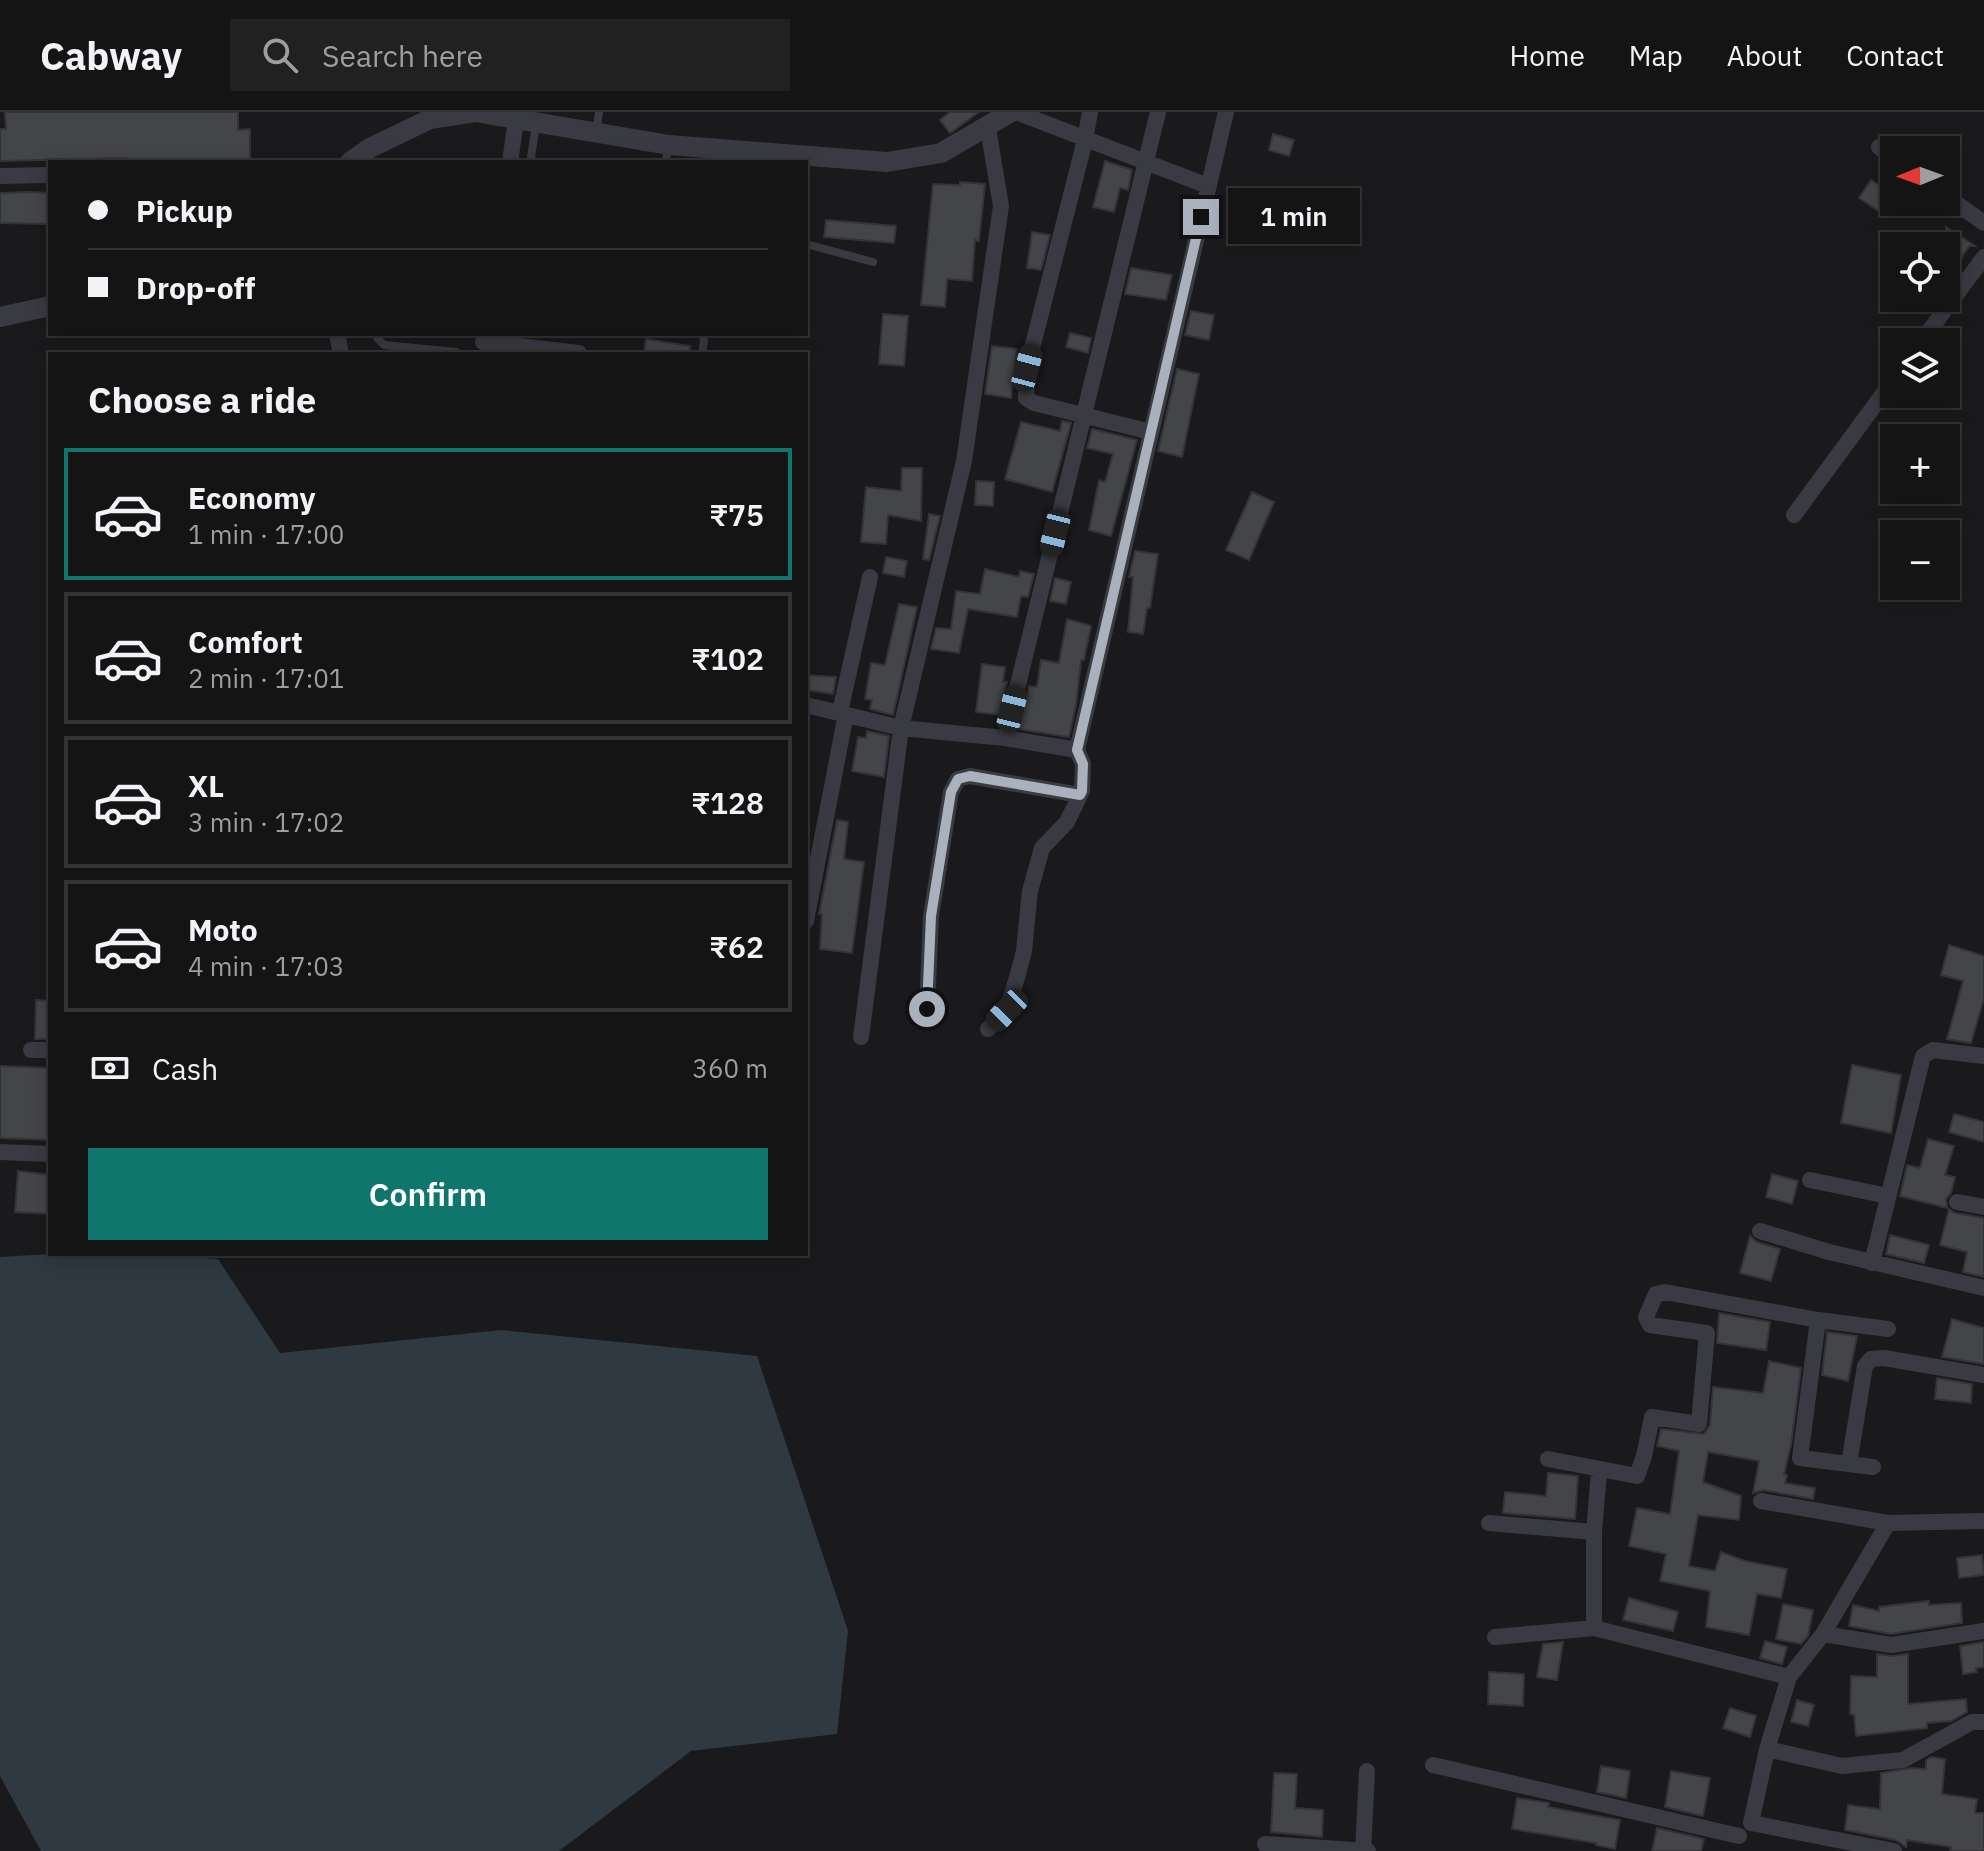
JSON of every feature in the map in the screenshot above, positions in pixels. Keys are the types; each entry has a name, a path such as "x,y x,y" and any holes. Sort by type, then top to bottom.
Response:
{"street":[{"path":"359,159 430,119 475,112 596,134 667,153 887,162 941,153 1014,112 1208,186"},
{"path":"1090,112 1027,368 1026,398 1034,403 1151,432"},
{"path":"1005,738 1158,112"},
{"path":"988,1029 1007,1010 1018,974 1024,951 1030,891 1042,848 1067,822 1080,795 1083,764 1077,750 1226,112"},
{"path":"511,160 526,122"},
{"path":"861,1037 901,728 964,461 1001,206 988,128"},
{"path":"0,176 48,175"},
{"path":"1960,206 1984,223"},
{"path":"1931,328 1984,257"},
{"path":"0,317 48,306"},
{"path":"483,343 569,352"},
{"path":"1794,515 1880,398"},
{"path":"808,910 870,577"},
{"path":"808,705 901,728 1005,738 1077,750"},
{"path":"927,1009 931,916 951,792 958,779 970,776 1080,795"},
{"path":"31,1050 48,1050"},
{"path":"1872,1263 1923,1056 1933,1050 1984,1056"},
{"path":"0,1152 48,1154"},
{"path":"1810,1180 1888,1196"},
{"path":"1957,1202 1984,1207"},
{"path":"1760,1231 1872,1263 1984,1288"},
{"path":"1548,1459 1637,1476 1652,1417 1699,1424 1707,1333 1650,1325 1646,1317 1656,1294 1665,1292 1818,1320 1888,1329"},
{"path":"1818,1320 1800,1458 1873,1467"},
{"path":"1849,1464 1865,1366 1871,1359 1884,1358 1984,1375"},
{"path":"1594,1628 1594,1532 1599,1471"},
{"path":"1761,1501 1888,1523 1984,1521"},
{"path":"1489,1523 1594,1532"},
{"path":"1729,1851 1751,1823 1767,1749 1789,1677 1823,1634 1888,1523"},
{"path":"1495,1637 1594,1628 1789,1677"},
{"path":"1823,1634 1891,1645 1984,1631"},
{"path":"1767,1749 1842,1766 1903,1760 1972,1722 1984,1722"},
{"path":"1433,1765 1739,1836"},
{"path":"1265,1844 1364,1851 1367,1771"},
{"path":"1751,1823 1894,1851"}],"lane":[{"path":"596,134 599,112"},
{"path":"526,122 532,160"},
{"path":"808,245 873,262"},
{"path":"377,336 384,345 456,352"}],"shaded area":[{"path":"48,1254 218,1259 280,1353 501,1330 757,1356 848,1631 837,1734 691,1751 559,1851 41,1851 0,1776 0,1257"}],"building":[{"path":"5,112 238,112 238,130 250,129 250,160 127,158 0,161 0,129 6,129"},
{"path":"950,112 979,112 950,133 940,120"},
{"path":"1273,134 1294,140 1289,156 1269,150"},
{"path":"1105,161 1132,170 1128,190 1120,188 1114,212 1093,207"},
{"path":"1871,180 1880,186 1880,212 1859,198"},
{"path":"960,182 985,184 979,241 975,240 972,281 947,279 945,307 921,305 933,184 960,185"},
{"path":"0,193 48,193 48,224 0,223"},
{"path":"826,220 896,226 894,243 824,237"},
{"path":"1032,232 1050,235 1041,270 1027,268"},
{"path":"1960,236 1975,246 1969,246 1960,260"},
{"path":"1131,268 1172,275 1166,300 1125,294"},
{"path":"1191,311 1214,315 1209,340 1185,335"},
{"path":"883,314 908,316 904,366 879,364"},
{"path":"1070,333 1091,338 1088,353 1066,347"},
{"path":"646,339 690,346 689,352 644,352"},
{"path":"992,346 1017,349 1011,398 985,394"},
{"path":"1177,369 1199,374 1182,457 1158,451"},
{"path":"1062,421 1071,423 1052,492 1005,479 1021,422 1060,431"},
{"path":"1092,429 1137,440 1111,536 1089,530 1099,480 1105,482 1113,454 1087,448"},
{"path":"902,468 922,468 921,521 888,515 886,544 861,542 866,487 901,491"},
{"path":"976,481 994,482 993,506 975,505"},
{"path":"1252,492 1274,502 1249,560 1226,550"},
{"path":"929,514 940,516 929,560 923,559"},
{"path":"1135,551 1158,554 1143,634 1128,632 1133,577 1129,577"},
{"path":"886,557 907,561 904,577 883,573"},
{"path":"985,569 1019,577 1020,571 1034,574 1028,597 1021,596 1017,617 968,609 959,653 931,649 936,628 951,629 956,591 980,594"},
{"path":"1055,578 1071,582 1066,604 1050,601"},
{"path":"899,604 917,607 893,715 870,709 872,700 865,699 871,663 885,665"},
{"path":"1067,619 1091,626 1084,660 1081,660 1069,737 1018,729 1029,686 1037,687 1041,660 1059,663"},
{"path":"982,664 1005,667 1003,682 1007,682 999,715 976,712"},
{"path":"808,675 836,677 833,694 808,690"},
{"path":"867,731 889,736 884,777 852,771 858,737 866,738"},
{"path":"837,820 848,822 844,859 864,862 852,953 820,949 822,914 819,914"},
{"path":"1949,945 1984,956 1984,998 1971,1043 1947,1039 1963,981 1941,975"},
{"path":"36,1000 48,1001 48,1039 35,1039"},
{"path":"1852,1065 1901,1075 1891,1133 1841,1123"},
{"path":"0,1066 48,1068 48,1140 0,1138"},
{"path":"1954,1114 1984,1122 1984,1142 1949,1132"},
{"path":"1928,1139 1954,1146 1945,1175 1955,1177 1946,1199 1947,1208 1900,1196 1907,1165 1920,1168"},
{"path":"18,1171 48,1175 48,1214 15,1212"},
{"path":"1772,1174 1798,1181 1792,1204 1766,1197"},
{"path":"1949,1209 1984,1218 1984,1277 1963,1272 1967,1252 1940,1245"},
{"path":"1890,1235 1929,1245 1924,1263 1886,1254"},
{"path":"1750,1236 1757,1242 1780,1249 1771,1281 1740,1273"},
{"path":"1719,1313 1770,1322 1766,1350 1717,1343"},
{"path":"1952,1319 1984,1328 1984,1364 1942,1357"},
{"path":"1827,1332 1857,1336 1848,1381 1822,1375"},
{"path":"1769,1361 1801,1368 1784,1474 1787,1475 1785,1483 1815,1488 1813,1499 1763,1490 1753,1493 1759,1461 1708,1452 1703,1482 1741,1496 1739,1520 1698,1515 1689,1566 1715,1571 1721,1552 1745,1561 1787,1569 1781,1598 1757,1594 1749,1635 1706,1627 1710,1591 1660,1581 1666,1554 1629,1546 1637,1508 1670,1514 1679,1451 1657,1446 1661,1429 1704,1434 1710,1425 1713,1387 1763,1393"},
{"path":"1937,1378 1972,1384 1971,1403 1935,1399"},
{"path":"1548,1473 1578,1476 1575,1519 1503,1513 1505,1492 1546,1496"},
{"path":"1982,1555 1984,1575 1959,1578 1957,1558"},
{"path":"1629,1598 1678,1612 1673,1631 1623,1620"},
{"path":"1929,1601 1929,1605 1961,1603 1962,1623 1891,1634 1849,1626 1853,1605 1879,1611 1879,1607"},
{"path":"1783,1604 1813,1610 1808,1636 1801,1644 1776,1639"},
{"path":"1765,1641 1787,1647 1782,1664 1760,1658"},
{"path":"1563,1642 1557,1680 1537,1677 1543,1644"},
{"path":"1984,1642 1984,1667 1976,1668 1977,1672 1963,1674 1960,1646"},
{"path":"1877,1654 1908,1654 1908,1704 1966,1699 1967,1712 1951,1721 1927,1723 1927,1728 1856,1736 1854,1715 1850,1714 1851,1676 1877,1677"},
{"path":"1489,1672 1524,1674 1523,1706 1488,1704"},
{"path":"1797,1700 1814,1705 1808,1726 1791,1722"},
{"path":"1730,1708 1756,1716 1750,1737 1723,1728"},
{"path":"1931,1757 1945,1759 1942,1794 1977,1799 1975,1813 1984,1813 1984,1851 1950,1851 1951,1847 1907,1840 1906,1847 1896,1840 1845,1830 1848,1805 1880,1809 1881,1773 1926,1769 1926,1760"},
{"path":"1601,1766 1630,1771 1626,1798 1597,1792"},
{"path":"1671,1771 1710,1778 1703,1816 1665,1807"},
{"path":"1274,1773 1297,1774 1295,1808 1323,1810 1322,1837 1271,1832"},
{"path":"1517,1798 1620,1820 1615,1849 1512,1829"},
{"path":"1657,1828 1704,1839 1701,1851 1652,1851"}],"route":[{"path":"927,1009 931,916 951,792 958,779 970,776 1080,795 1082,791 1083,764 1077,750 1201,217"}]}
